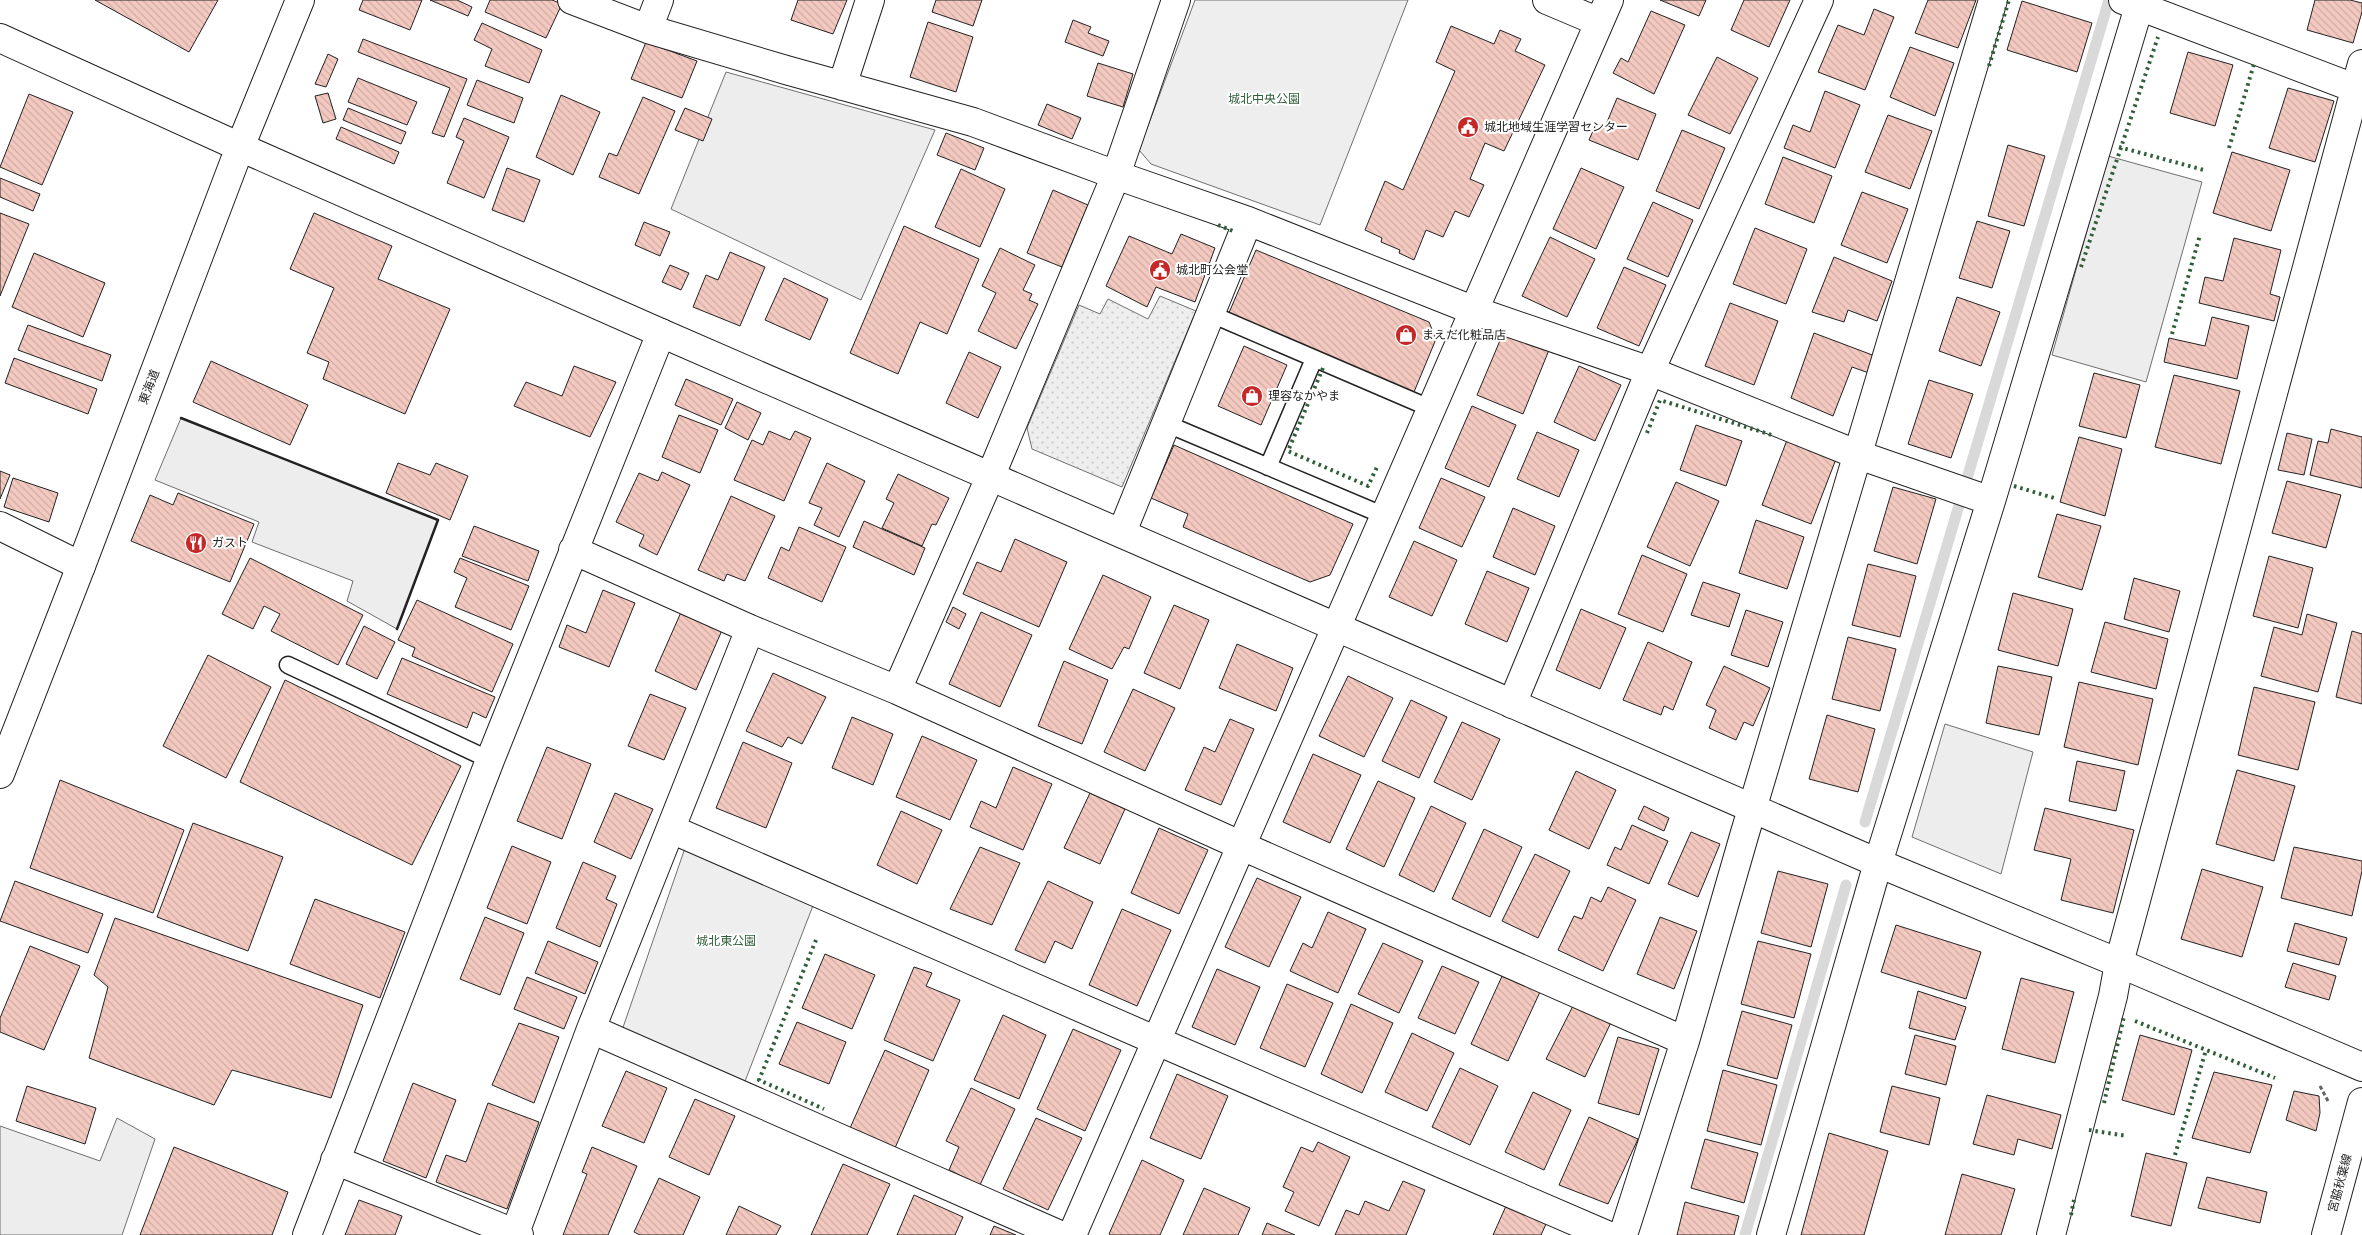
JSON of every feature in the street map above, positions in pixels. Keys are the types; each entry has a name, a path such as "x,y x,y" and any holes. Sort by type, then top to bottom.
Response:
{"street":[{"name":"東海道","path":"3,756 82,566 240,147 300,0"},
{"path":"572,0 648,29 972,122 1248,221 1475,311 1650,371 1856,454 1991,501"},
{"path":"648,29 659,0"},
{"path":"842,86 870,0"},
{"path":"897,690 1116,175 1176,0"},
{"path":"1072,1235 1604,11 1547,0"},
{"path":"1512,704 1650,371 1820,0"},
{"path":"1624,1235 1685,1041 1856,454 1992,0"},
{"path":"1771,1235 1878,863 1991,501 2133,2 2360,81 2119,963 2113,996 2051,1235"},
{"path":"0,38 240,147 661,333 1122,532 1512,704 1878,863 2362,1067"},
{"path":"1122,532 1248,221"},
{"path":"307,1235 490,760 661,333"},
{"path":"0,526 82,566"},
{"path":"573,550 750,629 897,690 1242,846 1685,1041"},
{"path":"335,1160 517,1234 591,1029 750,629"},
{"path":"671,829 1156,1042 1607,1235"},
{"path":"591,1029 1060,1235"},
{"name":"宮脇秋葉線","path":"2326,1235 2362,1102"}],"lane":[{"path":"1210,314 1432,409"},
{"path":"1268,468 1314,359"},
{"path":"1167,424 1385,516"},
{"path":"288,665 490,760"}],"green space":[{"name":"城北中央公園","path":"1195,0 1408,0 1320,225 1151,164 1139,150"},
{"path":"1160,296 1196,311 1122,487 1032,449 1027,428 1079,305 1100,314 1108,299 1148,319"},
{"name":"城北東公園","path":"685,848 814,903 742,1089 620,1036"}],"shaded area":[{"path":"726,72 935,130 861,300 671,209"},
{"path":"2108,156 2202,182 2146,382 2052,355"},
{"path":"181,418 438,520 397,629 347,601 353,581 252,542 259,522 155,480"},
{"path":"1945,724 2033,752 2001,874 1912,837"},
{"path":"117,1118 155,1139 122,1235 0,1235 0,1126 100,1161"}],"building":[{"path":"95,0 218,0 189,52"},
{"path":"363,0 422,0 410,30 359,10"},
{"path":"430,0 457,0 472,7 468,16"},
{"path":"490,0 552,0 562,4 546,38 485,12"},
{"path":"798,0 847,0 833,34 791,20"},
{"path":"936,0 982,0 973,26 932,12"},
{"path":"1660,0 1706,0 1699,16"},
{"path":"1744,0 1790,0 1769,47 1731,30"},
{"path":"1928,0 1976,0 1958,48 1915,33"},
{"path":"2315,0 2350,0 2362,3 2362,12 2353,43 2307,30"},
{"path":"2022,1 2092,23 2077,72 2007,50"},
{"path":"1874,9 1894,17 1865,90 1818,72 1838,25 1864,35"},
{"path":"1651,11 1685,25 1654,94 1613,73 1621,58 1628,62"},
{"path":"1073,20 1091,27 1088,33 1109,41 1103,56 1065,42"},
{"path":"928,22 973,37 956,92 910,77"},
{"path":"482,23 542,50 529,83 485,66 492,49 474,40"},
{"path":"1451,26 1494,44 1500,30 1521,39 1515,51 1545,65 1504,151 1485,143 1470,179 1484,185 1469,217 1455,211 1443,237 1426,230 1414,260 1399,253 1400,250 1381,242 1382,238 1365,230 1385,181 1403,190 1455,71 1436,62"},
{"path":"363,39 467,79 444,137 432,133 450,88 358,52"},
{"path":"646,42 697,61 682,98 631,79"},
{"path":"1910,47 1954,63 1935,116 1890,97"},
{"path":"2188,52 2233,65 2215,126 2170,113"},
{"path":"328,54 338,59 326,87 315,84"},
{"path":"1717,57 1758,78 1730,134 1688,115"},
{"path":"1098,63 1133,74 1123,107 1087,96"},
{"path":"358,78 417,102 407,125 348,102"},
{"path":"477,80 523,98 514,123 467,105"},
{"path":"2288,88 2334,101 2315,162 2269,148"},
{"path":"1825,91 1860,105 1835,168 1784,148 1793,125 1810,132"},
{"path":"328,93 336,119 323,123 315,96"},
{"path":"29,94 73,112 42,185 0,167"},
{"path":"561,95 600,112 573,175 536,157"},
{"path":"643,97 675,111 639,194 599,177 609,153 617,156"},
{"path":"1617,98 1656,114 1638,160 1589,140 1596,124 1605,127"},
{"path":"1047,104 1081,118 1072,139 1038,125"},
{"path":"348,108 406,132 401,144 343,120"},
{"path":"685,108 712,119 703,141 675,130"},
{"path":"1888,115 1932,131 1910,189 1865,172"},
{"path":"464,118 509,137 484,198 447,183 464,141 456,137"},
{"path":"341,127 399,152 394,164 336,139"},
{"path":"1682,130 1725,148 1699,209 1656,191"},
{"path":"946,133 984,148 975,170 937,155"},
{"path":"2008,145 2045,156 2024,226 1988,216"},
{"path":"2232,152 2290,170 2271,231 2213,213"},
{"path":"1783,157 1832,176 1814,223 1765,204"},
{"path":"507,168 540,180 524,222 492,210"},
{"path":"1581,168 1624,187 1596,249 1553,229"},
{"path":"961,169 1005,189 980,247 935,227"},
{"path":"0,178 40,194 33,211 0,197"},
{"path":"1053,190 1088,205 1062,267 1027,253"},
{"path":"1862,192 1908,209 1887,263 1841,245"},
{"path":"1653,202 1693,220 1668,277 1627,259"},
{"path":"0,213 29,224 0,296"},
{"path":"314,213 392,246 378,279 450,309 405,414 323,379 329,362 307,353 334,288 290,269"},
{"path":"1977,221 2010,231 1992,288 1959,278"},
{"path":"644,222 670,232 660,256 635,245"},
{"path":"904,226 979,259 947,334 920,322 898,374 850,353"},
{"path":"1755,228 1807,249 1786,304 1733,284"},
{"name":"城北町公会堂","path":"1181,234 1215,248 1195,302 1156,287 1147,307 1106,286 1129,236 1172,254"},
{"path":"1550,237 1595,259 1567,317 1522,296"},
{"path":"2234,238 2281,250 2270,294 2280,297 2274,321 2199,303 2205,277 2223,281"},
{"path":"1000,248 1035,265 1023,290 1032,294 1029,300 1038,304 1016,349 978,331 996,293 982,286"},
{"path":"1256,250 1429,322 1436,339 1414,392 1228,315"},
{"path":"730,252 765,267 740,326 693,307 706,275 718,280"},
{"path":"34,253 105,283 83,337 12,307"},
{"path":"1834,257 1892,281 1877,321 1848,310 1844,322 1812,312"},
{"path":"670,265 689,273 681,290 662,282"},
{"path":"1624,267 1666,285 1639,346 1597,328"},
{"path":"784,278 828,299 810,340 765,320"},
{"path":"1957,297 2000,312 1981,366 1939,351"},
{"path":"1730,303 1778,321 1754,385 1705,366"},
{"path":"2212,317 2249,326 2237,379 2164,362 2169,338 2205,346"},
{"path":"28,325 111,355 102,381 18,350"},
{"path":"1504,331 1549,350 1523,414 1477,395"},
{"path":"1814,333 1875,356 1869,373 1852,367 1833,416 1791,398"},
{"path":"1244,346 1287,365 1261,425 1218,406"},
{"path":"969,352 1001,367 978,418 946,403"},
{"path":"14,358 97,389 88,414 5,383"},
{"path":"211,361 308,405 290,445 193,402"},
{"path":"574,366 616,382 590,437 514,406 526,382 562,396"},
{"path":"1579,366 1621,385 1595,441 1554,422"},
{"path":"2094,373 2140,385 2126,438 2079,426"},
{"path":"2174,375 2240,391 2221,464 2155,447"},
{"path":"686,379 733,399 721,425 675,405"},
{"path":"1929,380 1973,394 1951,458 1908,444"},
{"path":"737,402 761,413 748,440 725,428"},
{"path":"1472,406 1516,425 1489,487 1445,468"},
{"path":"679,415 718,430 700,473 662,457"},
{"path":"1696,425 1742,441 1726,486 1680,470"},
{"path":"2331,429 2362,437 2362,488 2310,475 2318,441 2328,443"},
{"path":"769,431 790,440 795,431 811,438 784,501 734,480 752,440 763,445"},
{"path":"1537,432 1579,450 1559,497 1517,479"},
{"path":"2287,433 2312,439 2304,475 2278,470"},
{"path":"2079,437 2122,449 2105,516 2060,502"},
{"path":"1787,440 1836,459 1811,524 1762,505"},
{"path":"1174,445 1353,524 1330,575 1310,582 1183,527 1188,514 1151,498"},
{"path":"398,463 430,475 436,463 468,476 450,520 386,493"},
{"path":"827,463 865,481 839,537 814,525 822,508 809,503"},
{"path":"0,471 10,475 0,499"},
{"path":"662,472 690,485 657,555 639,546 644,535 616,522 639,473 658,481"},
{"path":"898,474 949,498 936,525 932,524 922,546 882,528 894,503 886,499"},
{"path":"13,478 58,493 49,522 4,507"},
{"path":"1441,478 1485,497 1462,547 1419,528"},
{"path":"2287,481 2341,495 2326,548 2272,533"},
{"path":"1676,482 1719,501 1690,566 1647,547"},
{"path":"1893,487 1936,499 1917,564 1874,551"},
{"path":"178,493 254,524 230,582 131,541 150,495 173,505"},
{"path":"731,496 775,516 745,581 727,574 724,581 698,570"},
{"path":"1513,508 1555,526 1535,575 1493,557"},
{"path":"2057,514 2101,526 2082,590 2038,577"},
{"path":"1756,520 1804,537 1787,589 1739,573"},
{"path":"864,521 925,548 914,575 853,547"},
{"path":"474,526 539,551 528,581 462,556"},
{"path":"799,527 846,547 822,602 768,578 781,547 789,551"},
{"path":"1015,539 1067,562 1039,627 963,594 977,562 1001,572"},
{"path":"1414,541 1457,560 1432,616 1389,597"},
{"path":"1642,555 1687,574 1663,632 1618,614"},
{"path":"2269,556 2313,568 2298,628 2253,616"},
{"path":"250,558 363,615 338,665 271,631 280,614 264,606 253,629 222,614"},
{"path":"460,558 529,586 511,630 455,607 467,578 454,572"},
{"path":"1868,564 1916,576 1900,637 1852,625"},
{"path":"1487,571 1529,588 1507,642 1465,624"},
{"path":"1103,575 1151,597 1129,649 1124,647 1112,669 1069,649"},
{"path":"2134,578 2180,591 2169,632 2124,619"},
{"path":"1703,582 1740,594 1729,627 1691,615"},
{"path":"603,590 635,603 609,667 559,647 567,625 586,633"},
{"path":"2013,593 2073,609 2058,666 1998,650"},
{"path":"417,600 513,644 492,692 412,656 415,648 398,640"},
{"path":"1174,605 1209,620 1180,689 1144,673"},
{"path":"953,607 966,614 959,629 946,622"},
{"path":"1581,609 1626,628 1600,689 1556,670"},
{"path":"682,610 723,628 696,690 655,671"},
{"path":"1746,610 1783,622 1768,667 1731,655"},
{"path":"981,612 1032,635 1000,707 949,684"},
{"path":"2307,614 2337,623 2318,692 2261,676 2274,627 2302,635"},
{"path":"2105,622 2168,639 2156,689 2091,672"},
{"path":"364,626 395,642 377,679 346,664"},
{"path":"2352,631 2362,634 2362,704 2336,697"},
{"path":"1848,637 1896,649 1880,711 1832,699"},
{"path":"1648,642 1692,662 1673,710 1664,706 1661,715 1623,700"},
{"path":"1237,644 1293,668 1276,711 1219,688"},
{"path":"208,655 271,687 226,778 163,746"},
{"path":"402,658 495,697 486,718 473,712 467,728 387,694"},
{"path":"1064,661 1108,680 1082,744 1038,726"},
{"path":"1724,666 1770,688 1753,726 1744,722 1736,740 1709,728 1716,710 1706,705"},
{"path":"1998,666 2052,677 2039,735 1986,723"},
{"path":"773,673 826,697 802,744 788,737 782,747 746,731"},
{"path":"1348,676 1393,698 1364,757 1319,736"},
{"path":"285,680 461,766 412,865 240,782"},
{"path":"2079,682 2153,699 2138,765 2064,747"},
{"path":"2254,687 2315,702 2298,770 2238,755"},
{"path":"1133,689 1175,708 1145,771 1104,752"},
{"path":"650,694 686,708 664,760 628,746"},
{"path":"1411,700 1447,717 1419,778 1382,761"},
{"path":"1827,715 1875,729 1858,792 1809,779"},
{"path":"852,717 893,734 873,785 832,768"},
{"path":"1230,719 1254,729 1221,805 1185,790 1204,747 1215,752"},
{"path":"1462,722 1500,739 1472,800 1434,782"},
{"path":"922,736 977,760 950,820 896,797"},
{"path":"743,742 792,763 766,828 716,808"},
{"path":"547,747 591,764 562,839 517,821"},
{"path":"1313,754 1361,775 1330,843 1283,822"},
{"path":"2077,761 2125,771 2116,811 2069,801"},
{"path":"1013,767 1052,784 1023,850 970,827 981,801 996,808"},
{"path":"2237,770 2295,786 2274,861 2216,844"},
{"path":"1576,771 1616,790 1589,849 1549,830"},
{"path":"60,780 184,830 153,913 30,868"},
{"path":"1378,781 1415,798 1384,867 1346,849"},
{"path":"615,793 653,809 631,859 594,842"},
{"path":"1090,793 1125,809 1100,864 1064,848"},
{"path":"1431,806 1466,823 1434,892 1399,875"},
{"path":"1644,806 1669,818 1664,831 1638,819"},
{"path":"2045,808 2134,830 2113,913 2061,900 2071,859 2034,850"},
{"path":"901,811 942,830 917,884 877,865"},
{"path":"193,823 283,857 248,951 157,917"},
{"path":"1632,825 1668,841 1649,884 1607,865 1615,847 1621,850"},
{"path":"1159,828 1208,850 1179,914 1131,893"},
{"path":"1484,829 1522,847 1490,917 1452,899"},
{"path":"1691,832 1720,844 1698,897 1668,884"},
{"path":"512,846 551,862 527,924 487,908"},
{"path":"980,847 1020,863 992,925 950,909"},
{"path":"2294,847 2362,861 2362,871 2352,916 2281,898"},
{"path":"1535,854 1570,871 1538,938 1502,921"},
{"path":"583,862 616,876 606,899 617,904 600,947 556,928"},
{"path":"2202,869 2263,887 2242,957 2181,939"},
{"path":"1778,871 1828,884 1811,947 1761,933"},
{"path":"1257,878 1301,897 1269,967 1225,947"},
{"path":"15,881 103,914 88,953 0,921"},
{"path":"1048,881 1093,902 1072,949 1055,941 1045,963 1015,950"},
{"path":"1608,887 1636,900 1603,971 1558,950 1574,916 1582,919 1591,897 1601,902"},
{"path":"315,899 405,932 380,998 290,964"},
{"path":"1122,909 1171,930 1137,1006 1089,985"},
{"path":"1328,912 1366,929 1338,993 1290,971 1303,943 1312,948"},
{"path":"485,917 524,933 500,995 460,979"},
{"path":"1660,917 1697,931 1674,989 1637,974"},
{"path":"115,918 363,1005 331,1098 232,1070 214,1105 89,1058 108,987 94,975"},
{"path":"2295,923 2347,938 2339,965 2287,951"},
{"path":"1896,925 1981,952 1966,999 1881,972"},
{"path":"548,941 598,962 585,994 535,973"},
{"path":"1758,941 1811,954 1794,1018 1741,1004"},
{"path":"1383,943 1423,961 1399,1013 1358,994"},
{"path":"30,946 80,966 44,1050 0,1032 0,1018"},
{"path":"825,954 875,975 852,1029 802,1008"},
{"path":"2293,963 2336,976 2329,1000 2285,987"},
{"path":"1442,966 1479,982 1455,1034 1418,1018"},
{"path":"914,967 932,973 926,986 960,1000 933,1061 884,1040"},
{"path":"1217,969 1260,987 1235,1045 1192,1027"},
{"path":"1503,974 1540,992 1508,1061 1471,1044"},
{"path":"527,977 577,997 564,1029 514,1009"},
{"path":"2021,978 2074,992 2055,1063 2002,1049"},
{"path":"1287,984 1333,1003 1305,1067 1260,1048"},
{"path":"1918,991 1966,1007 1955,1040 1909,1028"},
{"path":"1577,998 1615,1014 1585,1077 1546,1059"},
{"path":"1351,1004 1393,1023 1362,1093 1321,1074"},
{"path":"1742,1011 1792,1025 1777,1079 1727,1065"},
{"path":"1003,1015 1046,1035 1019,1099 974,1080"},
{"path":"797,1022 846,1042 829,1084 779,1064"},
{"path":"519,1023 559,1037 534,1103 492,1085"},
{"path":"1073,1029 1121,1050 1085,1131 1037,1109"},
{"path":"1412,1033 1454,1053 1427,1111 1385,1092"},
{"path":"1915,1035 1956,1046 1946,1085 1905,1074"},
{"path":"2140,1035 2192,1050 2174,1115 2122,1100"},
{"path":"1618,1037 1659,1049 1639,1115 1598,1103"},
{"path":"885,1050 929,1070 895,1148 850,1128"},
{"path":"1460,1068 1498,1086 1470,1145 1432,1127"},
{"path":"1723,1070 1777,1085 1761,1145 1707,1131"},
{"path":"626,1071 667,1088 644,1143 602,1126"},
{"path":"2214,1072 2272,1085 2250,1153 2192,1138"},
{"path":"1177,1074 1228,1096 1201,1159 1150,1138"},
{"path":"413,1083 456,1100 426,1178 383,1161"},
{"path":"27,1086 96,1108 85,1144 16,1121"},
{"path":"1892,1086 1940,1098 1929,1145 1880,1132"},
{"path":"971,1088 1015,1109 980,1185 949,1170 959,1147 946,1141"},
{"path":"2294,1091 2319,1096 2320,1113 2316,1131 2286,1120"},
{"path":"1533,1092 1571,1110 1544,1170 1505,1152"},
{"path":"1987,1095 2061,1115 2052,1149 2018,1139 2014,1155 1973,1144"},
{"path":"695,1099 735,1116 709,1175 669,1157"},
{"path":"488,1103 539,1122 507,1209 436,1182 446,1155 466,1162"},
{"path":"1589,1117 1638,1139 1608,1204 1559,1185"},
{"path":"1036,1118 1082,1138 1048,1210 1003,1189"},
{"path":"1829,1133 1888,1151 1864,1235 1801,1235"},
{"path":"1705,1139 1758,1153 1744,1203 1691,1188"},
{"path":"1318,1142 1350,1157 1319,1226 1285,1211 1294,1192 1283,1187 1301,1147 1313,1152"},
{"path":"174,1147 288,1192 272,1235 140,1235"},
{"path":"592,1147 637,1166 608,1235 563,1235 587,1174 582,1172"},
{"path":"2146,1153 2187,1163 2171,1226 2131,1216"},
{"path":"1142,1160 1184,1180 1160,1235 1111,1235 1109,1234"},
{"path":"843,1164 890,1184 867,1235 811,1235"},
{"path":"1962,1174 2015,1189 2001,1235 1945,1235"},
{"path":"2207,1177 2267,1192 2260,1223 2198,1208"},
{"path":"659,1178 700,1197 683,1235 640,1235 634,1232"},
{"path":"1403,1181 1425,1190 1406,1235 1335,1235 1346,1210 1359,1215 1365,1201 1389,1211"},
{"path":"1204,1188 1250,1208 1238,1235 1183,1235"},
{"path":"914,1195 963,1217 955,1235 897,1235"},
{"path":"359,1200 402,1216 395,1235 345,1235"},
{"path":"1685,1202 1739,1216 1734,1235 1677,1235"},
{"path":"739,1206 781,1226 776,1235 726,1235"},
{"path":"1506,1206 1546,1224 1541,1235 1493,1235"},
{"path":"1267,1223 1295,1235 1262,1235"},
{"path":"994,1226 1016,1235 990,1235"}],"waterway":[{"path":"1865,822 2109,0"},
{"path":"1745,1235 1846,885"}],"hedge":[{"path":"1989,66 2009,0"},
{"path":"2081,267 2158,37"},
{"path":"2229,148 2254,64"},
{"path":"2119,147 2204,170"},
{"path":"1218,225 1233,231 1233,233"},
{"path":"2172,334 2200,235"},
{"path":"1323,368 1288,451 1368,486 1378,465"},
{"path":"1647,433 1660,400 1775,436"},
{"path":"2014,486 2054,498"},
{"path":"816,940 759,1080 824,1109"},
{"path":"2104,1103 2124,1016"},
{"path":"2135,1021 2275,1078"},
{"path":"2175,1155 2206,1050"},
{"path":"2089,1130 2127,1136"},
{"path":"2071,1215 2074,1200"}],"wall":[{"path":"181,418 438,520 397,629"}],"place":[{"name":"城北地域生涯学習センター","path":"1468,127"},
{"name":"城北町公会堂","path":"1160,270"},
{"name":"まえだ化粧品店","path":"1406,335"},
{"name":"理容なかやま","path":"1252,396"},
{"name":"ガスト","path":"196,543"}]}
